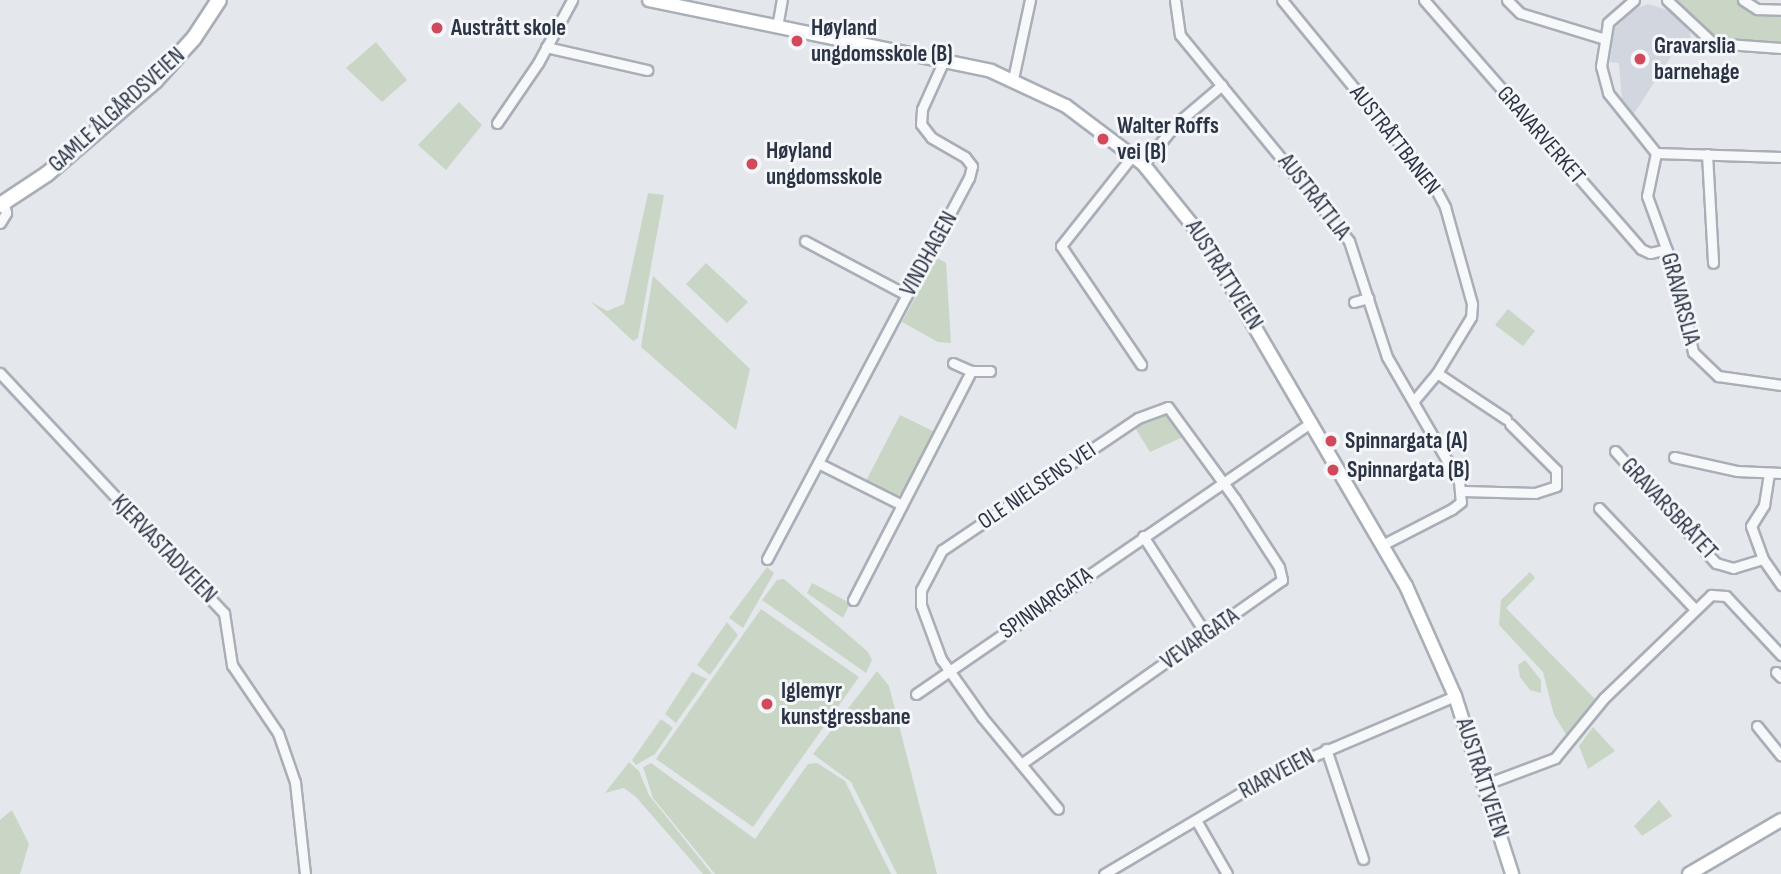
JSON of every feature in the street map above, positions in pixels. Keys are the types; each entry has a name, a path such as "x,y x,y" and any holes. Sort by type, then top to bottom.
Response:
{"main road":[{"name":"GAMLE ÅLGÅRDSVEIEN","path":"2,204 47,174 155,81 194,38 219,0"},
{"name":"AUSTRÅTTVEIEN","path":"649,0 945,58 1013,79 1066,106 1138,160 1202,237 1384,544 1455,696 1486,784 1512,874"},
{"path":"1689,874 1781,820"}],"street":[{"path":"497,123 546,47 572,0"},
{"path":"777,27 782,0"},
{"path":"1013,79 1030,0"},
{"name":"AUSTRÅTTLIA","path":"1175,0 1181,35 1337,222 1359,260 1387,357 1414,400"},
{"name":"AUSTRÅTTBANEN","path":"1282,0 1441,196 1472,304 1467,326 1437,373 1414,400"},
{"name":"GRAVARVERKET","path":"1424,0 1641,249 1650,253 1667,249"},
{"path":"1507,0 1520,13 1602,38"},
{"path":"1634,0 1616,12 1602,38 1601,66 1608,93 1656,153 1781,157"},
{"path":"1667,0 1713,43 1781,48"},
{"path":"1743,0 1757,9 1781,10"},
{"path":"546,47 646,70"},
{"name":"VINDHAGEN","path":"767,559 964,191 972,166 960,153 931,138 920,124 922,109 945,58"},
{"path":"1141,364 1060,246 1138,160 1222,85"},
{"name":"GRAVARSLIA","path":"1656,153 1647,196 1684,304 1693,352 1718,376 1781,385"},
{"path":"1707,155 1713,263"},
{"path":"0,223 6,213 2,204"},
{"path":"805,241 907,295"},
{"path":"1354,302 1368,298"},
{"path":"953,363 971,371 990,371"},
{"path":"853,600 971,371"},
{"name":"KJERVASTADVEIEN","path":"0,373 223,613 232,665 278,733 295,782 305,874"},
{"path":"1437,373 1508,422 1556,470 1556,486 1535,493 1463,491"},
{"path":"1384,544 1461,502 1463,491 1414,400"},
{"name":"OLE NIELSENS VEI","path":"949,671 928,630 920,598 942,550 1160,407 1168,407 1177,415 1223,481"},
{"name":"SPINNARGATA","path":"916,694 1312,422"},
{"name":"GRAVARSBRÅTET","path":"1615,451 1716,563 1733,568 1763,559"},
{"name":"GRAVARSBRÅTET","path":"1674,457 1711,467 1781,473"},
{"path":"818,463 902,505"},
{"name":"GRAVARSBRÅTET","path":"1769,473 1765,505 1751,526 1763,559 1779,579"},
{"name":"VEVARGATA","path":"1021,764 1278,584 1283,574 1223,481"},
{"path":"1599,508 1695,609"},
{"path":"1143,536 1206,634"},
{"path":"1486,784 1555,758 1604,698 1711,595 1726,596 1781,655"},
{"path":"949,671 1058,809"},
{"name":"RIARVEIEN","path":"1108,873 1259,781 1326,749 1455,696"},
{"path":"1757,726 1781,756"},
{"path":"1326,749 1363,859"},
{"path":"1196,820 1227,874"}],"shaded area":[{"name":"Gravarslia barnehage","path":"1648,4 1677,13 1689,28 1694,53 1672,55 1633,115 1622,101 1619,63 1610,62 1614,29 1635,9"}],"green space":[{"path":"1677,0 1737,0 1751,9 1781,16 1781,43 1711,36"},
{"path":"376,42 407,80 382,102 346,68"},
{"path":"459,102 482,125 446,170 418,145"},
{"path":"648,193 664,195 638,338 633,341 590,301 607,311 624,304"},
{"path":"937,258 946,263 951,343 938,342 902,322"},
{"path":"706,263 748,302 727,323 686,284"},
{"path":"653,276 750,369 736,430 641,347"},
{"path":"1508,309 1535,331 1523,346 1495,325"},
{"path":"1167,413 1183,437 1150,452 1134,426"},
{"path":"900,415 935,432 905,491 895,497 865,483"},
{"path":"767,567 774,573 743,628 729,618"},
{"path":"1530,572 1535,578 1506,608 1595,699 1567,736 1554,715 1543,672 1499,625 1501,600"},
{"path":"784,579 868,652 872,660 866,673 762,600 777,580"},
{"path":"812,583 850,603 843,618 807,593"},
{"name":"Iglemyr kunstgressbane","path":"761,609 859,677 753,827 656,759"},
{"path":"727,622 738,635 710,675 697,665"},
{"path":"1525,660 1541,680 1541,693 1530,690 1520,677 1518,665"},
{"path":"877,671 889,686 937,874 897,874 851,782 813,754"},
{"path":"692,672 707,679 676,723 665,714"},
{"path":"661,719 673,728 655,754 636,765 632,760"},
{"path":"1593,727 1615,751 1588,769 1579,746"},
{"path":"629,762 639,771 649,795 712,874 703,874 636,797 624,788 605,793"},
{"path":"651,763 755,839 808,764 817,763 845,781 891,874 715,874 653,798 643,767"},
{"path":"1659,800 1672,816 1642,836 1634,826"},
{"path":"12,810 29,844 20,874 0,874 0,820"}],"place":[{"name":"Austrått skole","path":"437,28"},
{"name":"Høyland ungdomsskole (B)","path":"797,41"},
{"name":"Gravarslia barnehage","path":"1640,59"},
{"name":"Walter Roffs vei (B)","path":"1103,139"},
{"name":"Høyland ungdomsskole","path":"752,164"},
{"name":"Spinnargata (A)","path":"1331,441"},
{"name":"Spinnargata (B)","path":"1333,470"},
{"name":"Iglemyr kunstgressbane","path":"767,704"}]}
